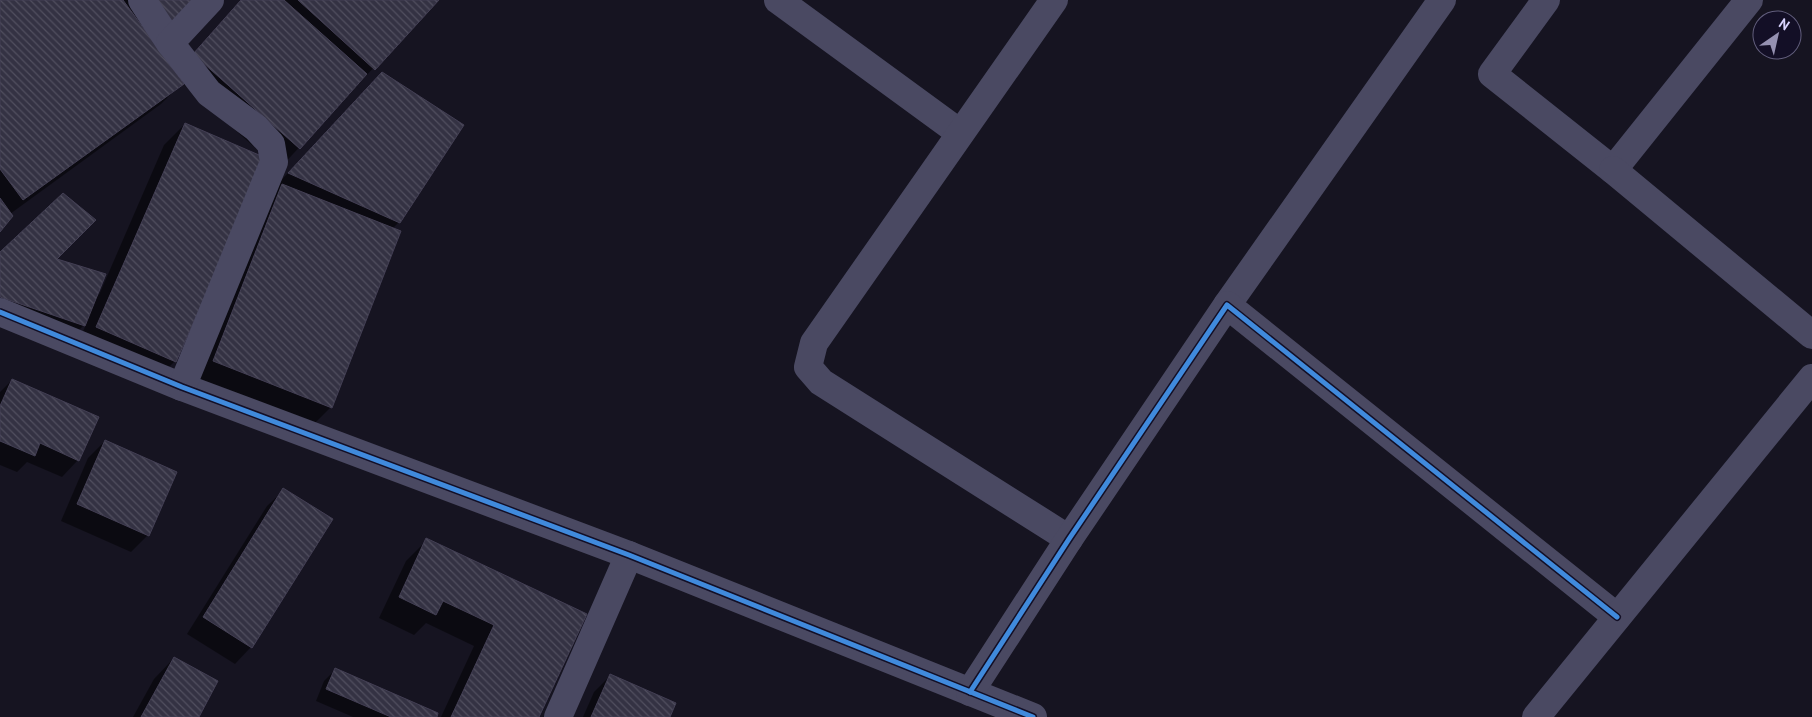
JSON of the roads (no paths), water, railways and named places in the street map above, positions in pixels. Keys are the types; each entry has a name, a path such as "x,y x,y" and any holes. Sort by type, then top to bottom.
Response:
{"street":[{"path":"142,0 170,43 209,93 256,128 271,144 274,162 182,387"},
{"path":"170,43 210,0"},
{"path":"778,0 960,133"},
{"path":"1054,0 814,343 808,368 821,382 1069,539"},
{"path":"970,692 1069,539 1227,305 1442,0"},
{"path":"1546,0 1492,74 1613,170 1812,335"},
{"path":"1613,170 1749,0"},
{"path":"1227,305 1617,617"},
{"path":"3,320 629,554 1033,717"},
{"path":"1536,717 1812,378"},
{"path":"558,717 629,554"}]}
